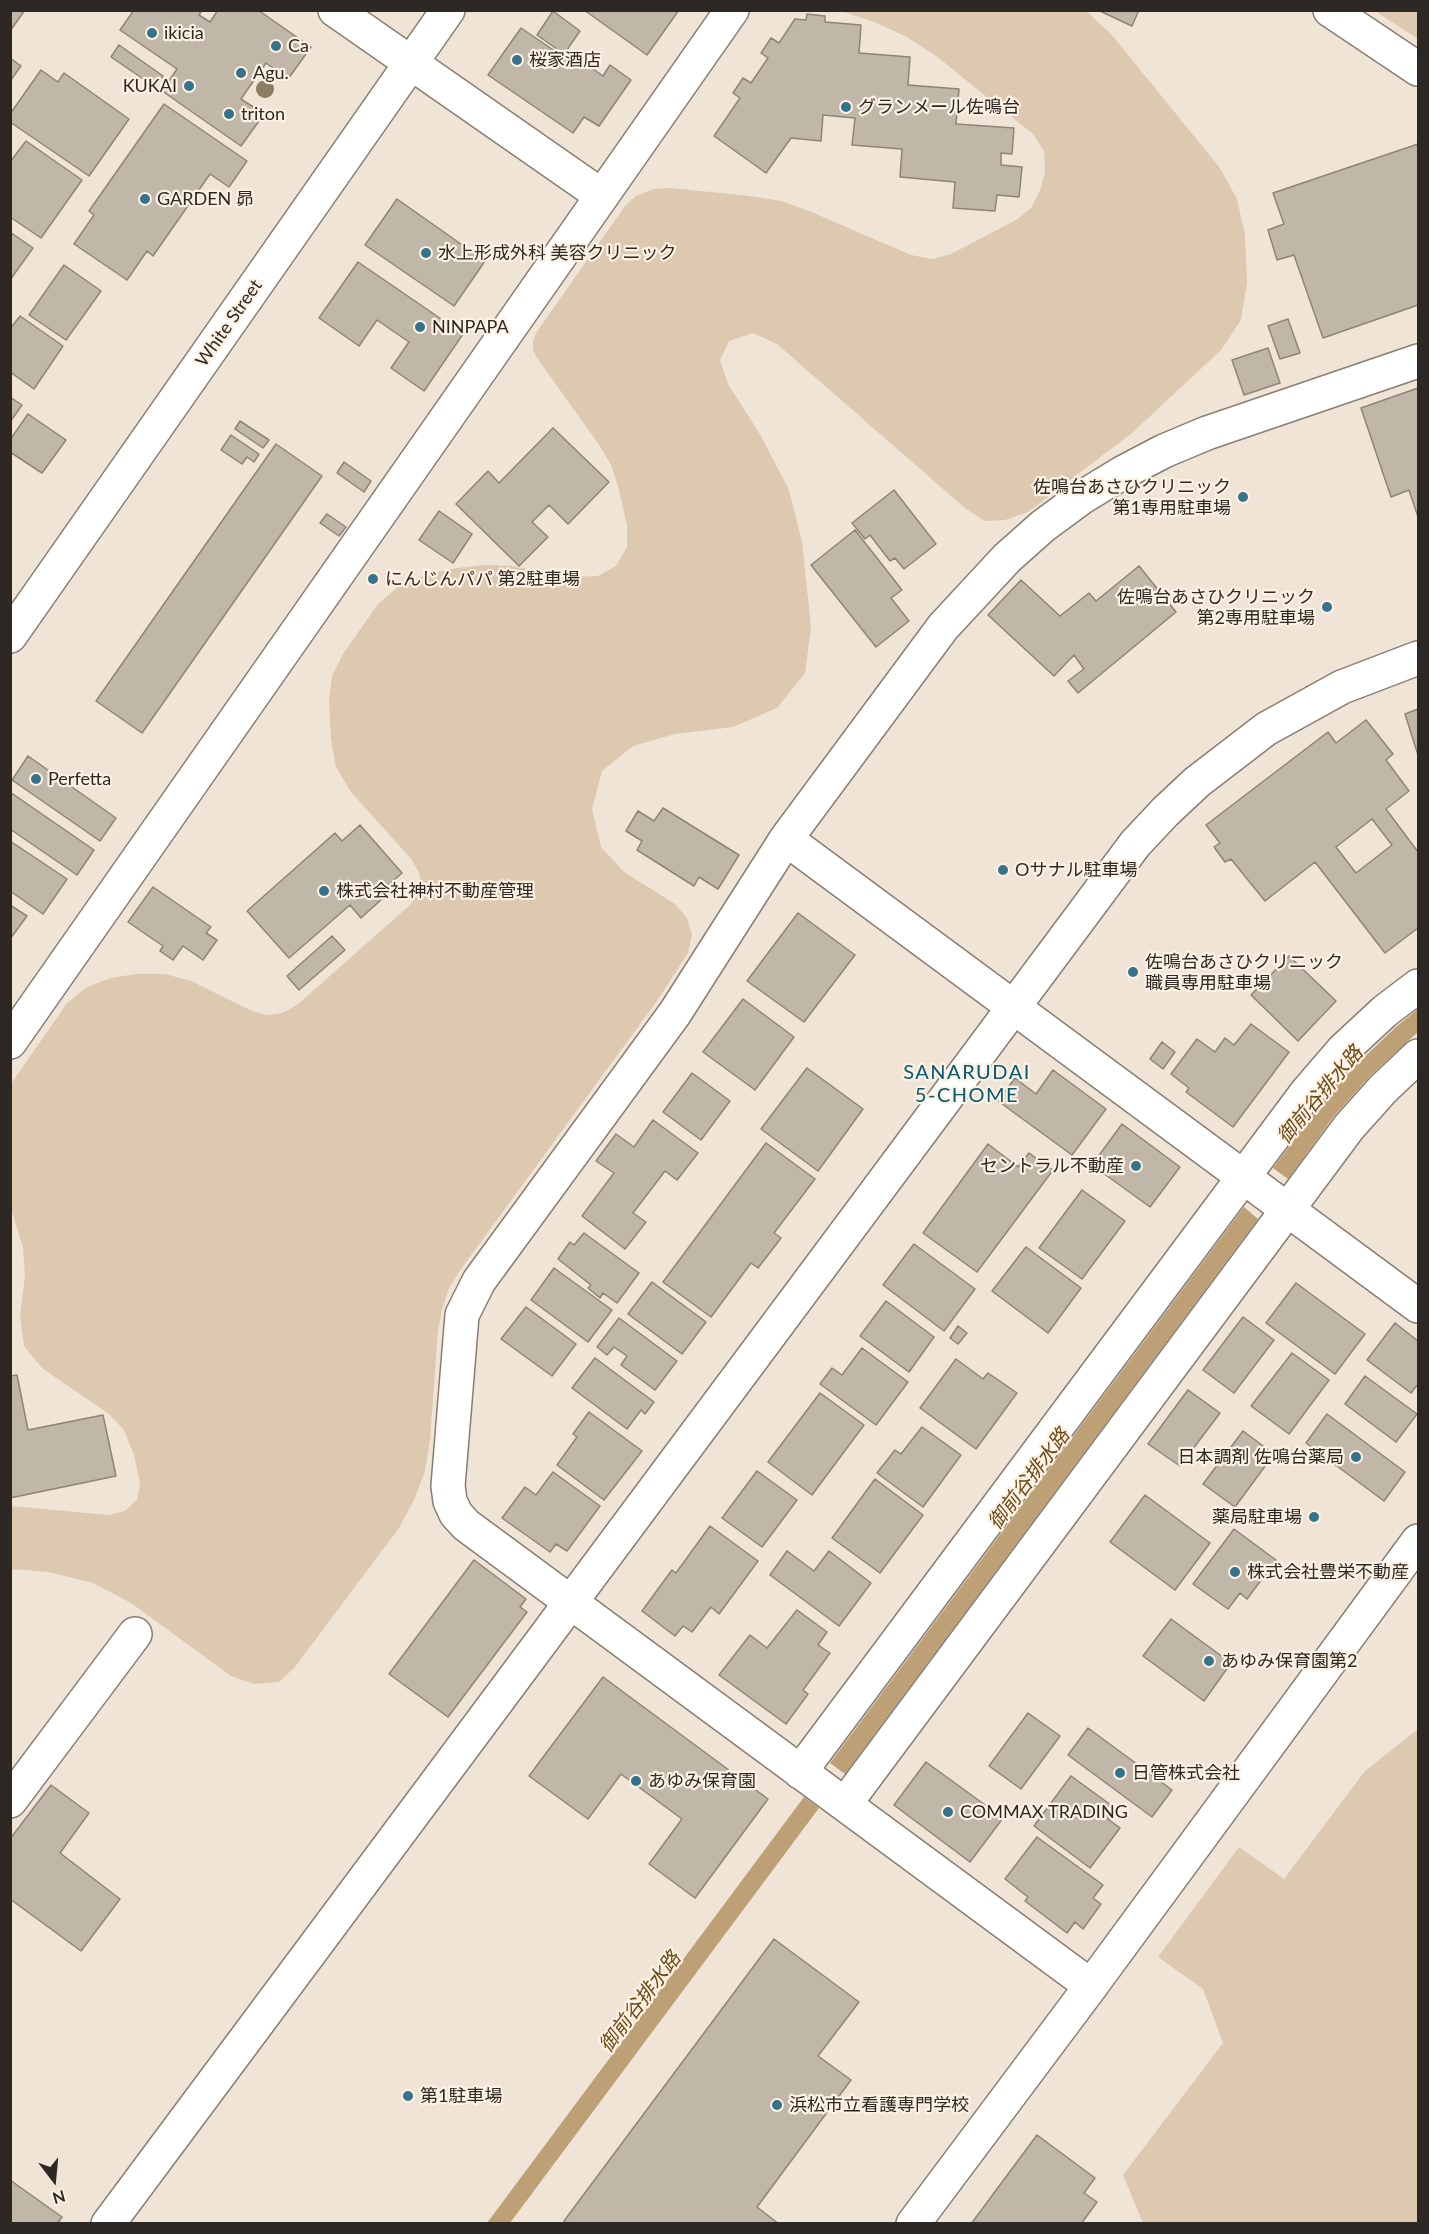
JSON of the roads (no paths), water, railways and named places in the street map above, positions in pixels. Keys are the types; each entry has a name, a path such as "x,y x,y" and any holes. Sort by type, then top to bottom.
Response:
{"street":[{"path":"335,10 602,196"},
{"name":"White Street","path":"10,636 448,10"},
{"path":"12,1035 732,10"},
{"path":"1330,10 1419,69"},
{"path":"1091,1986 466,1525 456,1515 450,1501 448,1486 462,1315 479,1281 675,1013 786,839 943,627 1007,558 1043,526 1081,498 1122,473 1164,452 1208,432 1419,361"},
{"path":"108,2223 1135,844 1197,782 1266,729 1303,707 1382,670 1419,658"},
{"path":"786,839 1419,1306"},
{"path":"800,1772 1306,1093 1343,1050 1385,1011 1419,986"},
{"path":"845,1804 1349,1128 1383,1089 1419,1056"},
{"path":"913,2223 1419,1541"},
{"path":"10,1801 135,1634"}],"place":[{"name":"ikicia","path":"152,33"},
{"name":"Ca","path":"276,46"},
{"name":"桜家酒店","path":"517,60"},
{"name":"Agu.","path":"241,73"},
{"name":"KUKAI","path":"189,86"},
{"name":"グランメール佐鳴台","path":"846,107"},
{"name":"triton","path":"229,114"},
{"name":"GARDEN 昴","path":"145,199"},
{"name":"水上形成外科 美容クリニック","path":"426,253"},
{"name":"NINPAPA","path":"420,327"},
{"name":"佐鳴台あさひクリニック 第1専用駐車場","path":"1243,497"},
{"name":"にんじんパパ 第2駐車場","path":"373,579"},
{"name":"佐鳴台あさひクリニック 第2専用駐車場","path":"1327,607"},
{"name":"Perfetta","path":"36,779"},
{"name":"Oサナル駐車場","path":"1003,870"},
{"name":"株式会社神村不動産管理","path":"324,891"},
{"name":"佐鳴台あさひクリニック 職員専用駐車場","path":"1133,972"},
{"name":"セントラル不動産","path":"1136,1166"},
{"name":"日本調剤 佐鳴台薬局","path":"1356,1457"},
{"name":"薬局駐車場","path":"1314,1517"},
{"name":"株式会社豊栄不動産","path":"1235,1572"},
{"name":"あゆみ保育園第2","path":"1209,1661"},
{"name":"日管株式会社","path":"1120,1773"},
{"name":"あゆみ保育園","path":"636,1781"},
{"name":"COMMAX TRADING","path":"948,1812"},
{"name":"第1駐車場","path":"408,2096"},
{"name":"浜松市立看護専門学校","path":"777,2105"}],"district":[{"name":"SANARUDAI 5-CHOME","path":"967,1084"}],"water label":[{"name":"御前谷排水路","path":"1320,1095"},
{"name":"御前谷排水路","path":"1029,1479"},
{"name":"御前谷排水路","path":"640,2002"}]}
